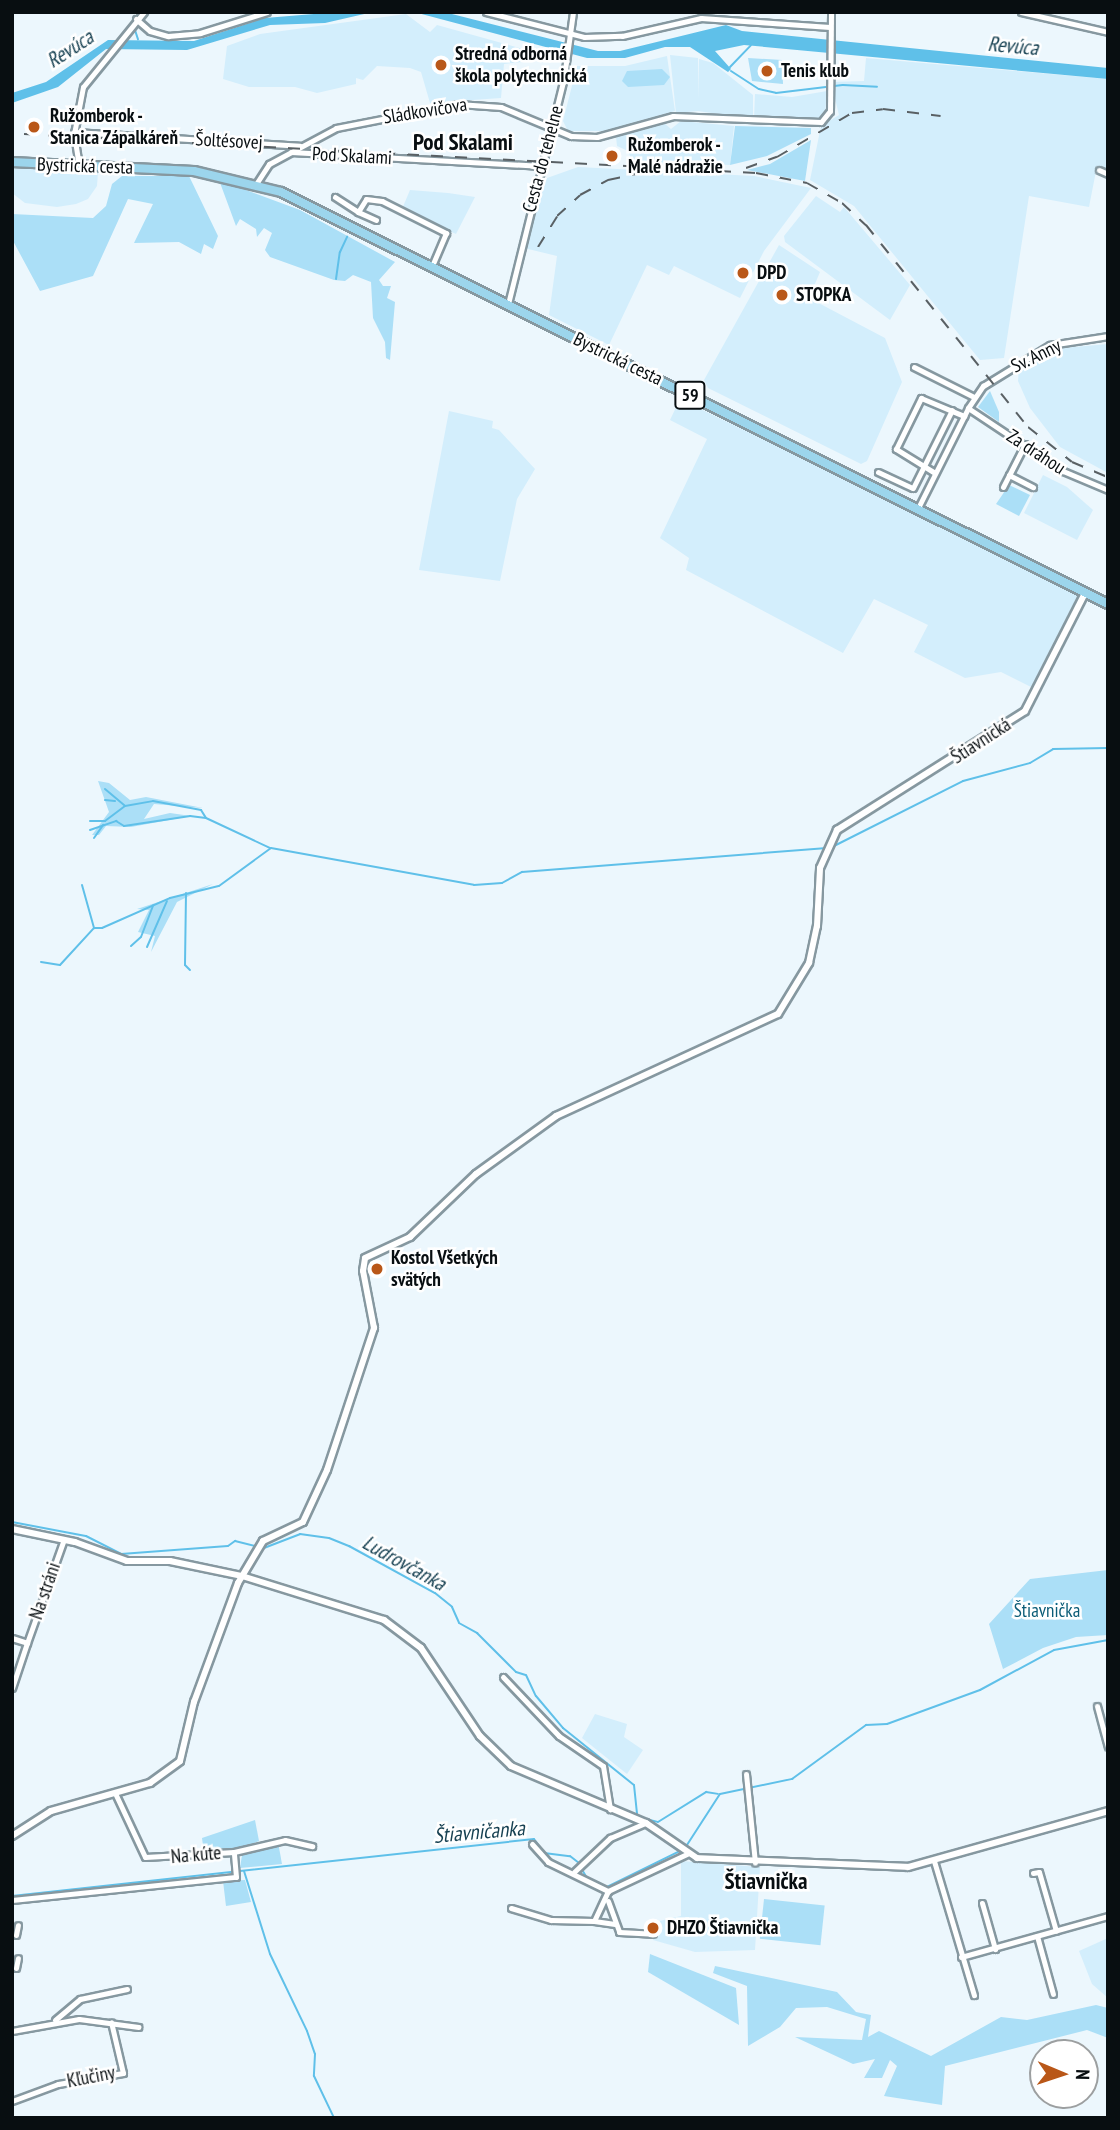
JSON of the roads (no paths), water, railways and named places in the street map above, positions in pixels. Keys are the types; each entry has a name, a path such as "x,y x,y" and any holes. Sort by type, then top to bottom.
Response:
{"main road":[{"name":"Bystrická cesta","path":"12,162 194,171 256,184 305,202 1108,604"}],"street":[{"path":"79,166 74,132 83,87 113,54 124,33 144,12"},
{"path":"136,19 150,31 178,36 267,12"},
{"path":"486,12 572,38 622,36 701,18 830,27 831,12"},
{"name":"Cesta do tehelne","path":"508,304 539,166 568,60 573,12"},
{"path":"1021,12 1108,33"},
{"name":"Sládkovičova","path":"256,184 269,164 346,125 458,104 501,107 571,136 597,137 673,116 816,123 829,114 830,27"},
{"name":"Šoltésovej","path":"74,132 300,146"},
{"name":"Pod Skalami","path":"291,152 539,166"},
{"path":"1099,170 1108,174"},
{"path":"335,197 376,220"},
{"path":"358,212 366,199 373,198 446,233 432,266"},
{"name":"Sv. Anny","path":"974,397 992,379 1050,345 1108,336"},
{"path":"914,367 974,397 918,508"},
{"path":"935,473 896,449 920,398 964,416"},
{"name":"Za dráhou","path":"968,408 1063,471 1108,489"},
{"path":"878,472 913,488 952,411"},
{"name":"Za dráhou","path":"1003,487 1025,444"},
{"name":"Za dráhou","path":"1009,475 1033,487"},
{"name":"Štiavnická","path":"242,1576 259,1546 303,1522 327,1470 374,1328 363,1271 365,1258 410,1237 476,1174 556,1116 778,1014 801,982 815,945 820,868 829,843 848,821 963,753 1025,711 1085,593"},
{"path":"12,1529 64,1539 127,1561 170,1562 242,1576 363,1613 402,1630 421,1648 495,1754 530,1777 646,1824 686,1853 755,1863 908,1867 1108,1811"},
{"name":"Na stráni","path":"12,1688 64,1539"},
{"path":"12,1836 51,1811 157,1779 180,1761 194,1702 242,1576"},
{"name":"Na stráni","path":"12,1638 27,1643"},
{"path":"503,1677 559,1736 603,1766 610,1809"},
{"path":"1097,1706 1108,1747"},
{"path":"747,1774 755,1863"},
{"name":"Na kúte","path":"116,1793 149,1859 234,1852 285,1839 312,1846"},
{"path":"574,1872 579,1864 610,1838 646,1824"},
{"path":"532,1844 548,1862 574,1872 587,1884 608,1891 686,1853"},
{"name":"Na kúte","path":"12,1900 236,1871 234,1852"},
{"path":"934,1861 974,1995"},
{"path":"1033,1873 1039,1872 1056,1931"},
{"path":"608,1891 619,1932 653,1934"},
{"path":"594,1921 608,1899"},
{"path":"982,1903 995,1949"},
{"path":"511,1908 551,1920 615,1924"},
{"path":"961,1957 1108,1916"},
{"path":"1037,1936 1053,1994"},
{"path":"55,2020 80,1999 127,1989"},
{"path":"12,2031 55,2020 111,2022 138,2028"},
{"name":"Kľučiny","path":"12,2101 58,2084 123,2073 111,2022"}],"waterway":[{"path":"134,27 138,39"},
{"path":"730,67 751,45"},
{"name":"Revúca","path":"731,71 759,89 776,93 843,85 877,87"},
{"path":"336,279 340,252 347,237"},
{"path":"832,847 963,781 1030,763 1053,749 1108,748"},
{"path":"105,789 125,806"},
{"path":"105,800 115,801"},
{"path":"90,821 105,821 125,806 153,801 201,810 206,818"},
{"path":"90,830 116,821 124,826 190,816 206,818 270,848"},
{"path":"94,838 103,825"},
{"path":"82,885 94,928 102,928 170,898 219,886 271,848 474,885 502,883 522,872 827,848"},
{"path":"186,893 185,965 190,970"},
{"path":"147,947 167,901"},
{"path":"131,946 141,937 153,905"},
{"path":"41,962 60,965 94,928"},
{"name":"Ludrovčanka","path":"12,1522 86,1536 121,1554 228,1546 235,1541 264,1548 300,1534 329,1538 349,1546 435,1593 452,1607 459,1623 477,1633 516,1672 526,1675 536,1696 563,1728 634,1785 637,1816"},
{"name":"Štiavničanka","path":"685,1848 720,1794 792,1779 866,1725 887,1724 980,1690 1054,1650 1108,1640"},
{"name":"Ludrovčanka","path":"642,1818 658,1822 706,1792 718,1794"},
{"name":"Štiavničanka","path":"12,1896 534,1839 544,1853 570,1856 579,1863"},
{"name":"Štiavničanka","path":"607,1887 680,1851"},
{"name":"Štiavničanka","path":"581,1868 587,1878"},
{"path":"244,1871 270,1954 307,2031 315,2054 314,2076 334,2118"}],"railway":[{"path":"746,168 777,157 852,113 883,109 941,116"},
{"path":"24,134 756,173 807,183 842,203 866,225 1028,427 1072,462 1108,477"},
{"path":"538,247 557,216 580,195 608,180 641,173"}],"place":[{"name":"Stredná odborná škola polytechnická","path":"441,65"},
{"name":"Tenis klub","path":"767,71"},
{"name":"Ružomberok - Stanica Zápalkáreň","path":"34,127"},
{"name":"Ružomberok - Malé nádražie","path":"612,156"},
{"name":"DPD","path":"743,273"},
{"name":"STOPKA","path":"782,295"},
{"name":"Kostol Všetkých svätých","path":"377,1269"},
{"name":"DHZO Štiavnička","path":"653,1928"}],"district":[{"name":"Pod Skalami","path":"463,142"},
{"name":"Štiavnička","path":"766,1881"}]}
